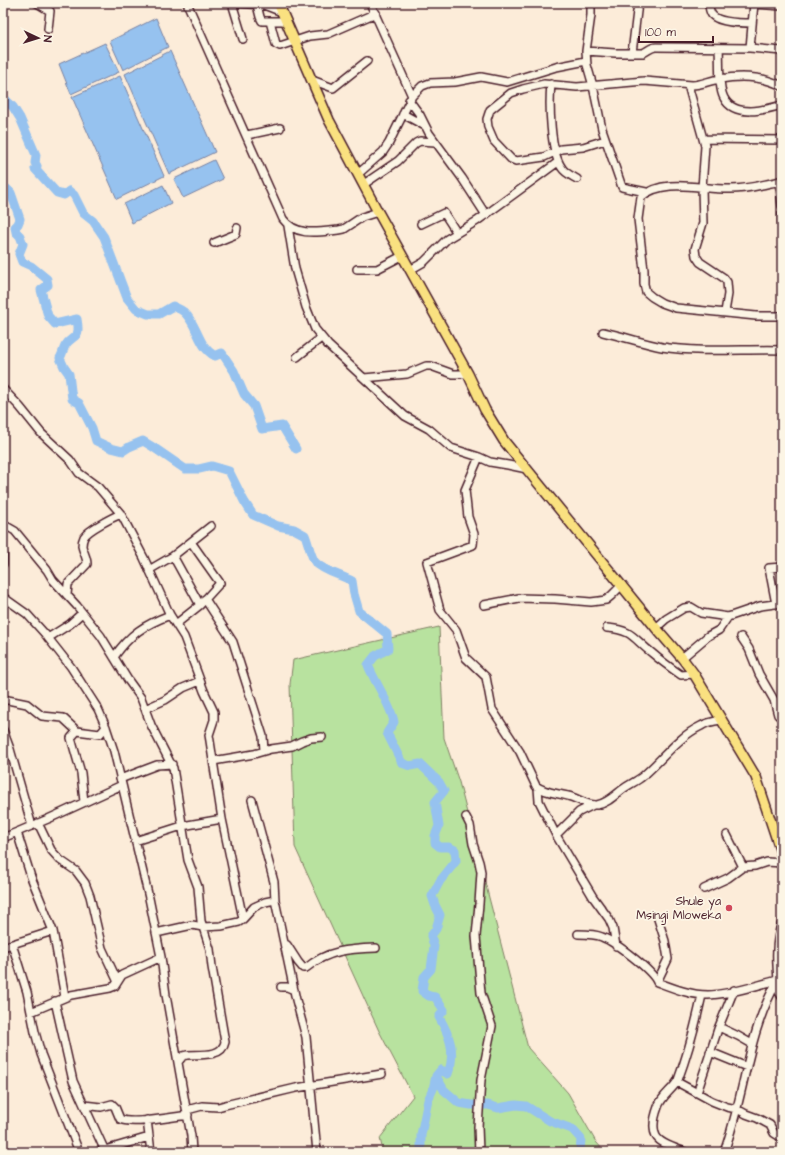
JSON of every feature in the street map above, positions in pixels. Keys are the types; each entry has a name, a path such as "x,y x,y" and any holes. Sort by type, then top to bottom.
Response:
{"main road":[{"path":"280,7 329,120 402,256 468,374 485,410 504,441 694,674 756,777 778,832 782,855"}],"street":[{"path":"37,3 50,11 48,29"},
{"path":"188,3 283,219 288,226 295,269 306,307 315,328 322,338 357,373 405,416 429,429 451,448 490,462 527,469"},
{"path":"243,39 233,3 280,7"},
{"path":"370,3 376,13 410,98 425,126 486,215"},
{"path":"591,3 586,61 605,140 622,187 646,192"},
{"path":"632,53 638,3"},
{"path":"709,3 711,14 722,21 752,23"},
{"path":"750,48 753,4 782,6"},
{"path":"257,5 261,20 286,21"},
{"path":"270,21 277,45 281,46 313,35 328,34 376,13"},
{"path":"586,51 632,53 647,52 653,47 750,48 782,51"},
{"path":"719,48 720,79 724,98 731,106 754,111 782,105"},
{"path":"312,80 333,88 367,61"},
{"path":"358,174 383,152 410,98 422,86 430,82 455,82 478,77 486,77 493,80 507,82 556,67 586,61"},
{"path":"605,140 583,147 561,149 544,157 516,161 511,159 494,141 488,127 487,119 490,110 511,93 535,86 551,84 577,87 644,81 698,85 720,79 748,76 762,78 782,86"},
{"path":"551,84 549,104 555,152 562,169 577,179"},
{"path":"688,85 700,131 704,139 705,155 702,188 704,223 695,249 696,256 700,262 724,278 727,282 728,294 725,312"},
{"path":"403,114 425,126"},
{"path":"247,135 280,128"},
{"path":"704,139 782,140"},
{"path":"364,184 398,161 416,143 424,141 435,142"},
{"path":"410,270 424,262 440,245 486,215 558,162"},
{"path":"782,206 780,181 760,186 730,189 672,186 646,192 641,197 638,219 644,270 644,284 646,292 652,297 662,303 676,308 756,316 782,316"},
{"path":"288,226 296,230 307,232 339,230 344,229 362,217 378,212"},
{"path":"421,224 444,213 457,233"},
{"path":"782,214 782,234"},
{"path":"214,243 224,236 236,234 236,228"},
{"path":"357,269 377,269 402,256"},
{"path":"602,332 654,345 679,349 782,350"},
{"path":"297,358 322,338"},
{"path":"364,378 407,374 426,366 431,366 453,374 468,374"},
{"path":"3,390 20,407 41,433 70,460 79,473 98,487 121,514 170,615 184,637 214,715 209,738 222,819 243,919"},
{"path":"479,457 465,490 468,517 474,534 473,545 427,562 440,610 456,630 466,658 486,677 489,698 495,716 520,752 534,783 538,788 540,801 556,836 593,897 609,919 616,946"},
{"path":"67,595 68,584 87,564 87,559 82,546 85,535 112,517 121,514"},
{"path":"3,526 12,528 15,531 47,570 53,580 101,636 138,694 151,726 172,764 175,774 188,860 198,887 203,927 210,949 225,1045 223,1050 219,1052 212,1054 187,1055 183,1056 178,1062"},
{"path":"149,570 173,556 211,526"},
{"path":"176,624 203,602 220,584 220,581 191,542"},
{"path":"3,554 3,564"},
{"path":"173,556 234,646 263,736 264,751"},
{"path":"656,628 666,619 684,608 690,607 701,613 728,617 760,606 779,604 769,568 782,567"},
{"path":"484,605 519,598 599,602 606,600 622,585"},
{"path":"3,597 27,614 71,667 98,709 106,727 114,751 161,957 187,1112 192,1152"},
{"path":"48,638 70,624 82,613"},
{"path":"114,657 127,640 139,630 146,625 170,615"},
{"path":"682,658 708,636 720,630 728,617"},
{"path":"607,628 619,629 636,638 652,654 682,675 694,674"},
{"path":"741,637 749,649 759,674 774,700 778,715 782,718"},
{"path":"145,709 164,700 183,688 200,681"},
{"path":"3,699 27,704 42,716 63,718 77,731 100,734 106,727"},
{"path":"556,836 579,812 593,805 604,803 613,798 626,787 632,785 692,730 702,725 722,720"},
{"path":"3,730 35,825 50,850 60,860 76,871 85,883 90,896 102,948 117,980"},
{"path":"77,731 71,738 81,773 84,802"},
{"path":"213,761 292,746 311,738 322,737"},
{"path":"3,838 84,802 157,765 172,764"},
{"path":"538,788 593,805"},
{"path":"252,800 274,882 276,900 294,990 306,1037 312,1085 317,1152"},
{"path":"466,817 470,825 473,844 481,872 476,936 481,993 492,1026 481,1080 478,1127 479,1152"},
{"path":"135,841 182,826 222,819"},
{"path":"17,832 31,877 52,931 65,997"},
{"path":"727,835 743,867"},
{"path":"704,889 728,878 743,867 755,866 767,862 782,863"},
{"path":"156,933 189,926 222,926 239,922 254,907 265,902 276,900"},
{"path":"657,982 668,959 665,942 658,919"},
{"path":"782,922 778,934 776,950 780,981 779,992 782,997"},
{"path":"3,947 52,931"},
{"path":"578,934 603,937 642,966 657,982 684,992 702,995 716,995 780,981"},
{"path":"284,941 303,968 306,968 326,955 347,949 376,948"},
{"path":"12,944 27,992 35,1032 42,1054 79,1152"},
{"path":"31,1012 71,995 110,988 114,986 122,975 161,957"},
{"path":"724,1152 737,1109 758,1021 768,997 780,981"},
{"path":"281,987 287,987 294,990"},
{"path":"697,1093 710,1052 734,990"},
{"path":"685,1152 660,1141 656,1136 654,1126 658,1105 662,1098 677,1082 702,995"},
{"path":"55,1002 73,1081 102,1151 149,1137"},
{"path":"719,1027 752,1044"},
{"path":"710,1052 746,1067"},
{"path":"84,1105 101,1107 112,1104 122,1120 147,1120 187,1112 202,1106 225,1106 277,1092 382,1074"},
{"path":"677,1082 727,1107 737,1109 770,1125 774,1133 782,1138"},
{"path":"147,1120 151,1152"}],"green space":[{"path":"439,627 444,738 459,782 528,1048 568,1093 596,1142 605,1152 383,1152 380,1138 413,1096 379,1031 295,847 290,684 293,660"}],"water":[{"path":"156,18 168,47 123,70 110,41"},
{"path":"105,43 119,72 71,94 59,64"},
{"path":"170,51 215,152 169,174 125,74"},
{"path":"120,76 164,176 117,199 72,97"},
{"path":"214,160 223,179 183,198 174,179"},
{"path":"163,185 171,203 132,223 124,204"}],"waterway":[{"path":"3,97 13,107 20,118 36,155 35,163 37,166 35,169 57,193 64,195 69,191 74,195 83,213 93,221 104,237 127,298 136,309 148,314 159,314 173,306 184,312 189,317 201,342 209,352 215,356 222,353 234,371 244,394 254,406 262,429 282,426 296,449"},
{"path":"3,189 7,189 11,193 20,219 15,227 16,232 20,236 23,244 19,254 22,262 31,266 47,279 48,285 41,290 48,316 55,324 77,319 77,334 65,346 60,358 69,374 72,399 79,403 92,428 96,441 111,448 123,451 143,441 185,469 199,469 212,466 229,471 253,515 278,526 294,529 305,535 315,562 327,570 352,581 359,611 387,634 388,649 375,656 368,665 386,701 394,722 387,733 402,763 410,766 420,764 439,782 444,791 435,802 439,826 435,836 435,843 440,847 449,847 455,850 456,861 440,881 432,896 440,915 436,929 431,936 434,946 431,969 424,977 422,991 429,996 435,997 444,1010 439,1017 451,1044 452,1058 448,1074 441,1070 436,1076 444,1090 459,1103 488,1105 498,1108 516,1105 526,1106 550,1121 572,1129 581,1139 580,1152"},
{"path":"421,1152 421,1135 428,1100 433,1089 436,1076"}],"place":[{"name":"Shule ya Msingi Mloweka","path":"729,908"}]}
